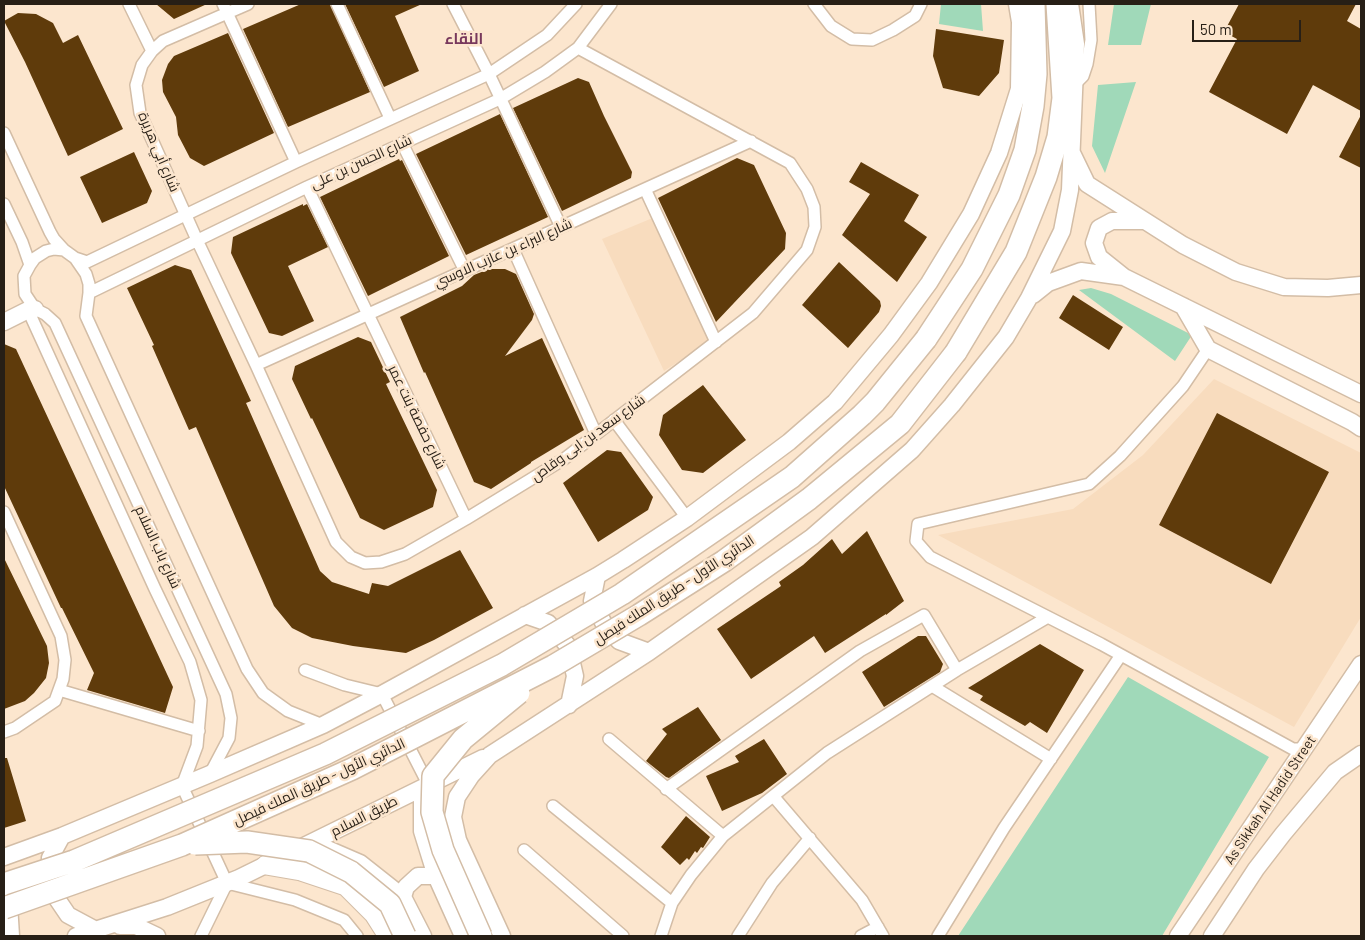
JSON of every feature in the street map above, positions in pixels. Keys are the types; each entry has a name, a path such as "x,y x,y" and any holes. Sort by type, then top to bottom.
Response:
{"highway":[{"name":"الدائري الأول - طريق الملك فيصل","path":"4,884 74,861 325,754 511,660 622,594 792,477 875,402 926,340 972,269 1009,195 1025,150 1033,106 1036,74 1034,4"},
{"name":"الدائري الأول - طريق الملك فيصل","path":"4,908 182,845 352,769 553,666 639,615 724,561 809,499 900,424 956,352 1016,252 1046,177 1058,137 1068,92 1061,6"},
{"path":"481,936 443,850 432,812 433,776 463,739 553,666"},
{"path":"182,845 247,842 309,851 351,872 390,904 405,936"}],"main road":[{"path":"4,858 182,786 323,725 382,694 597,576 686,518 789,442 835,402 891,336 929,283 971,214 999,153 1019,89 1020,22 1017,4"},
{"path":"1019,89 1036,74"},
{"path":"502,936 458,840 453,817 457,797 471,776 490,754 649,652 812,537 912,450 952,405 1006,337 1029,298 1062,231 1070,190 1071,152 1068,92"},
{"path":"1071,152 1087,184 1183,245 1236,272 1284,287 1328,288 1361,285"},
{"path":"1145,221 1112,221 1099,228 1094,243 1100,257 1124,277 1361,395"},
{"path":"1029,298 1048,283 1081,271 1124,277"},
{"path":"1183,306 1208,349 1361,428"},
{"path":"4,322 31,310"},
{"path":"597,576 592,600 604,624 619,641 649,652"},
{"path":"525,615 548,623 568,646 575,676 569,704"},
{"name":"As Sikkah Al Hadid Street","path":"1178,936 1361,664"},
{"name":"طريق السلام","path":"76,936 104,931 233,880 490,754"},
{"name":"As Sikkah Al Hadid Street","path":"1212,936 1256,869 1282,834 1336,772 1361,754"},
{"path":"425,786 422,831 436,876 463,936"},
{"path":"62,836 50,858 49,887 68,915 104,931 136,926 157,936"},
{"path":"311,842 360,863 403,897 423,936"},
{"path":"266,865 301,871 346,886 374,914 388,936"},
{"path":"403,897 406,887 418,876 436,876"},
{"path":"4,896 9,904 11,936"}],"street":[{"path":"129,4 152,51"},
{"name":"شارع أبي هريرة","path":"185,214 140,114 136,85 142,65 152,51 163,41 225,8 248,4"},
{"path":"337,4 390,118"},
{"path":"453,4 489,74 561,227"},
{"name":"شارع الحسن بن على","path":"75,258 87,262 390,118 489,74 547,35 576,4"},
{"name":"شارع الحسن بن على","path":"89,293 308,187 500,99 545,72 578,48 611,4"},
{"path":"814,4 831,26 852,39 872,40 893,30 915,16 921,4"},
{"path":"1068,92 1083,76 1087,64 1091,40 1089,4"},
{"path":"225,8 296,162"},
{"name":"شارع سعد بن ابى وقاص","path":"185,214 336,542 351,557 365,563 382,562 405,554 466,519 564,458 753,313 807,250 815,227 814,207 807,189 790,163 578,48"},
{"path":"4,133 54,239 75,258 86,274 89,284 86,316 246,669 263,693 288,711 323,725"},
{"name":"شارع البراء بن عازب الاوسي","path":"256,365 751,141"},
{"path":"402,143 465,270"},
{"name":"شارع حفصة بنت عمر","path":"308,187 367,315 466,519"},
{"path":"645,189 716,342"},
{"path":"4,204 22,242 30,265"},
{"path":"64,250 54,249 46,251 36,258 24,276 25,294 155,589 190,662 201,700 198,746 182,786 233,880 295,900 344,920 357,936"},
{"path":"513,249 596,434"},
{"name":"شارع باب السلام","path":"31,310 44,314 55,322 226,694 231,718 229,738 210,774"},
{"path":"1208,349 1176,393 1120,456 1089,484 918,524 916,542 930,557 1121,655 1293,749 1304,749"},
{"path":"614,420 686,518"},
{"path":"4,512 61,636 65,660 63,679 55,701 15,728 4,732"},
{"path":"666,789 860,651 924,615 957,670"},
{"path":"661,936 672,903 691,874 723,836 827,753 957,670 1048,617"},
{"path":"938,936 1004,828 1121,655"},
{"path":"305,670 345,685 382,694 425,786"},
{"path":"932,686 1051,759"},
{"path":"59,690 199,731"},
{"path":"609,739 723,836"},
{"path":"774,797 862,900 880,932 861,936"},
{"path":"553,806 672,903"},
{"path":"738,936 772,883 810,838"},
{"path":"524,850 623,936"},
{"path":"201,936 233,880"}],"shaded area":[{"path":"655,217 712,340 664,371 602,239"},
{"path":"1214,379 1361,453 1361,617 1294,727 938,535 1073,509 1143,455"}],"green space":[{"path":"941,4 981,4 983,31 939,24"},
{"path":"1114,4 1151,4 1141,45 1108,45"},
{"path":"1136,82 1105,173 1092,146 1098,85"},
{"path":"1091,288 1111,294 1192,335 1175,361 1079,290"},
{"path":"1128,677 1269,757 1162,936 958,936"}],"building":[{"path":"156,4 207,4 174,19"},
{"path":"301,4 330,4 370,92 288,127 243,29"},
{"path":"345,4 422,4 395,16 419,71 384,87"},
{"path":"1239,4 1356,4 1347,21 1361,29 1361,111 1313,85 1287,134 1209,92 1237,39 1224,32"},
{"path":"18,13 36,14 53,23 63,43 78,35 123,129 68,156 4,21"},
{"path":"936,29 1004,40 999,73 979,96 943,88 933,56"},
{"path":"228,33 274,133 204,166 190,158 178,135 176,117 163,92 162,80 168,64 174,56"},
{"path":"578,78 589,82 632,172 631,178 562,211 513,108"},
{"path":"500,114 548,217 466,255 416,154"},
{"path":"1361,115 1361,168 1339,157"},
{"path":"134,152 152,191 147,203 102,223 80,177"},
{"path":"737,158 754,165 786,233 785,249 716,322 658,198"},
{"path":"399,159 400,161 402,160 449,256 368,296 320,197"},
{"path":"861,162 919,195 904,221 927,237 897,282 842,235 870,194 849,182"},
{"path":"303,204 303,206 307,204 328,247 288,266 314,321 282,336 269,333 231,253 233,237"},
{"path":"839,262 880,301 881,306 879,312 848,348 802,305"},
{"path":"175,265 191,270 251,401 246,403 320,571 332,582 369,594 372,583 388,586 460,550 493,608 406,653 312,638 292,628 274,606 196,427 189,430 152,346 154,345 127,288"},
{"path":"489,269 505,269 516,274 534,314 532,320 505,356 542,338 584,430 491,489 474,482 400,317 462,286 474,275"},
{"path":"1073,295 1123,327 1109,350 1059,318"},
{"path":"358,337 371,342 390,382 386,384 437,490 433,507 384,530 360,518 292,379 295,366"},
{"path":"4,344 16,349 173,687 165,713 87,690 94,673 61,608 4,486"},
{"path":"703,385 746,440 703,473 682,470 659,435 663,415"},
{"path":"1217,413 1329,472 1271,584 1159,525"},
{"path":"607,450 621,452 653,497 648,510 598,542 563,483"},
{"path":"867,531 904,601 886,615 825,653 814,636 751,679 717,629 781,586 779,582 803,565 832,539 842,554"},
{"path":"4,558 47,646 49,663 46,678 34,693 25,701 4,709"},
{"path":"918,636 926,636 943,664 940,672 884,707 862,672"},
{"path":"1040,644 1084,670 1047,733 1030,722 1025,726 980,700 983,696 968,688"},
{"path":"698,707 721,740 669,778 666,777 646,761 667,734 662,729"},
{"path":"764,739 787,774 762,793 722,811 706,776 739,762 735,756"},
{"path":"4,758 7,758 26,821 4,828"},
{"path":"686,816 710,837 703,848 701,847 697,853 695,851 689,860 687,858 680,865 661,847"}],"district":[{"name":"النقاء","path":"464,39"}]}
